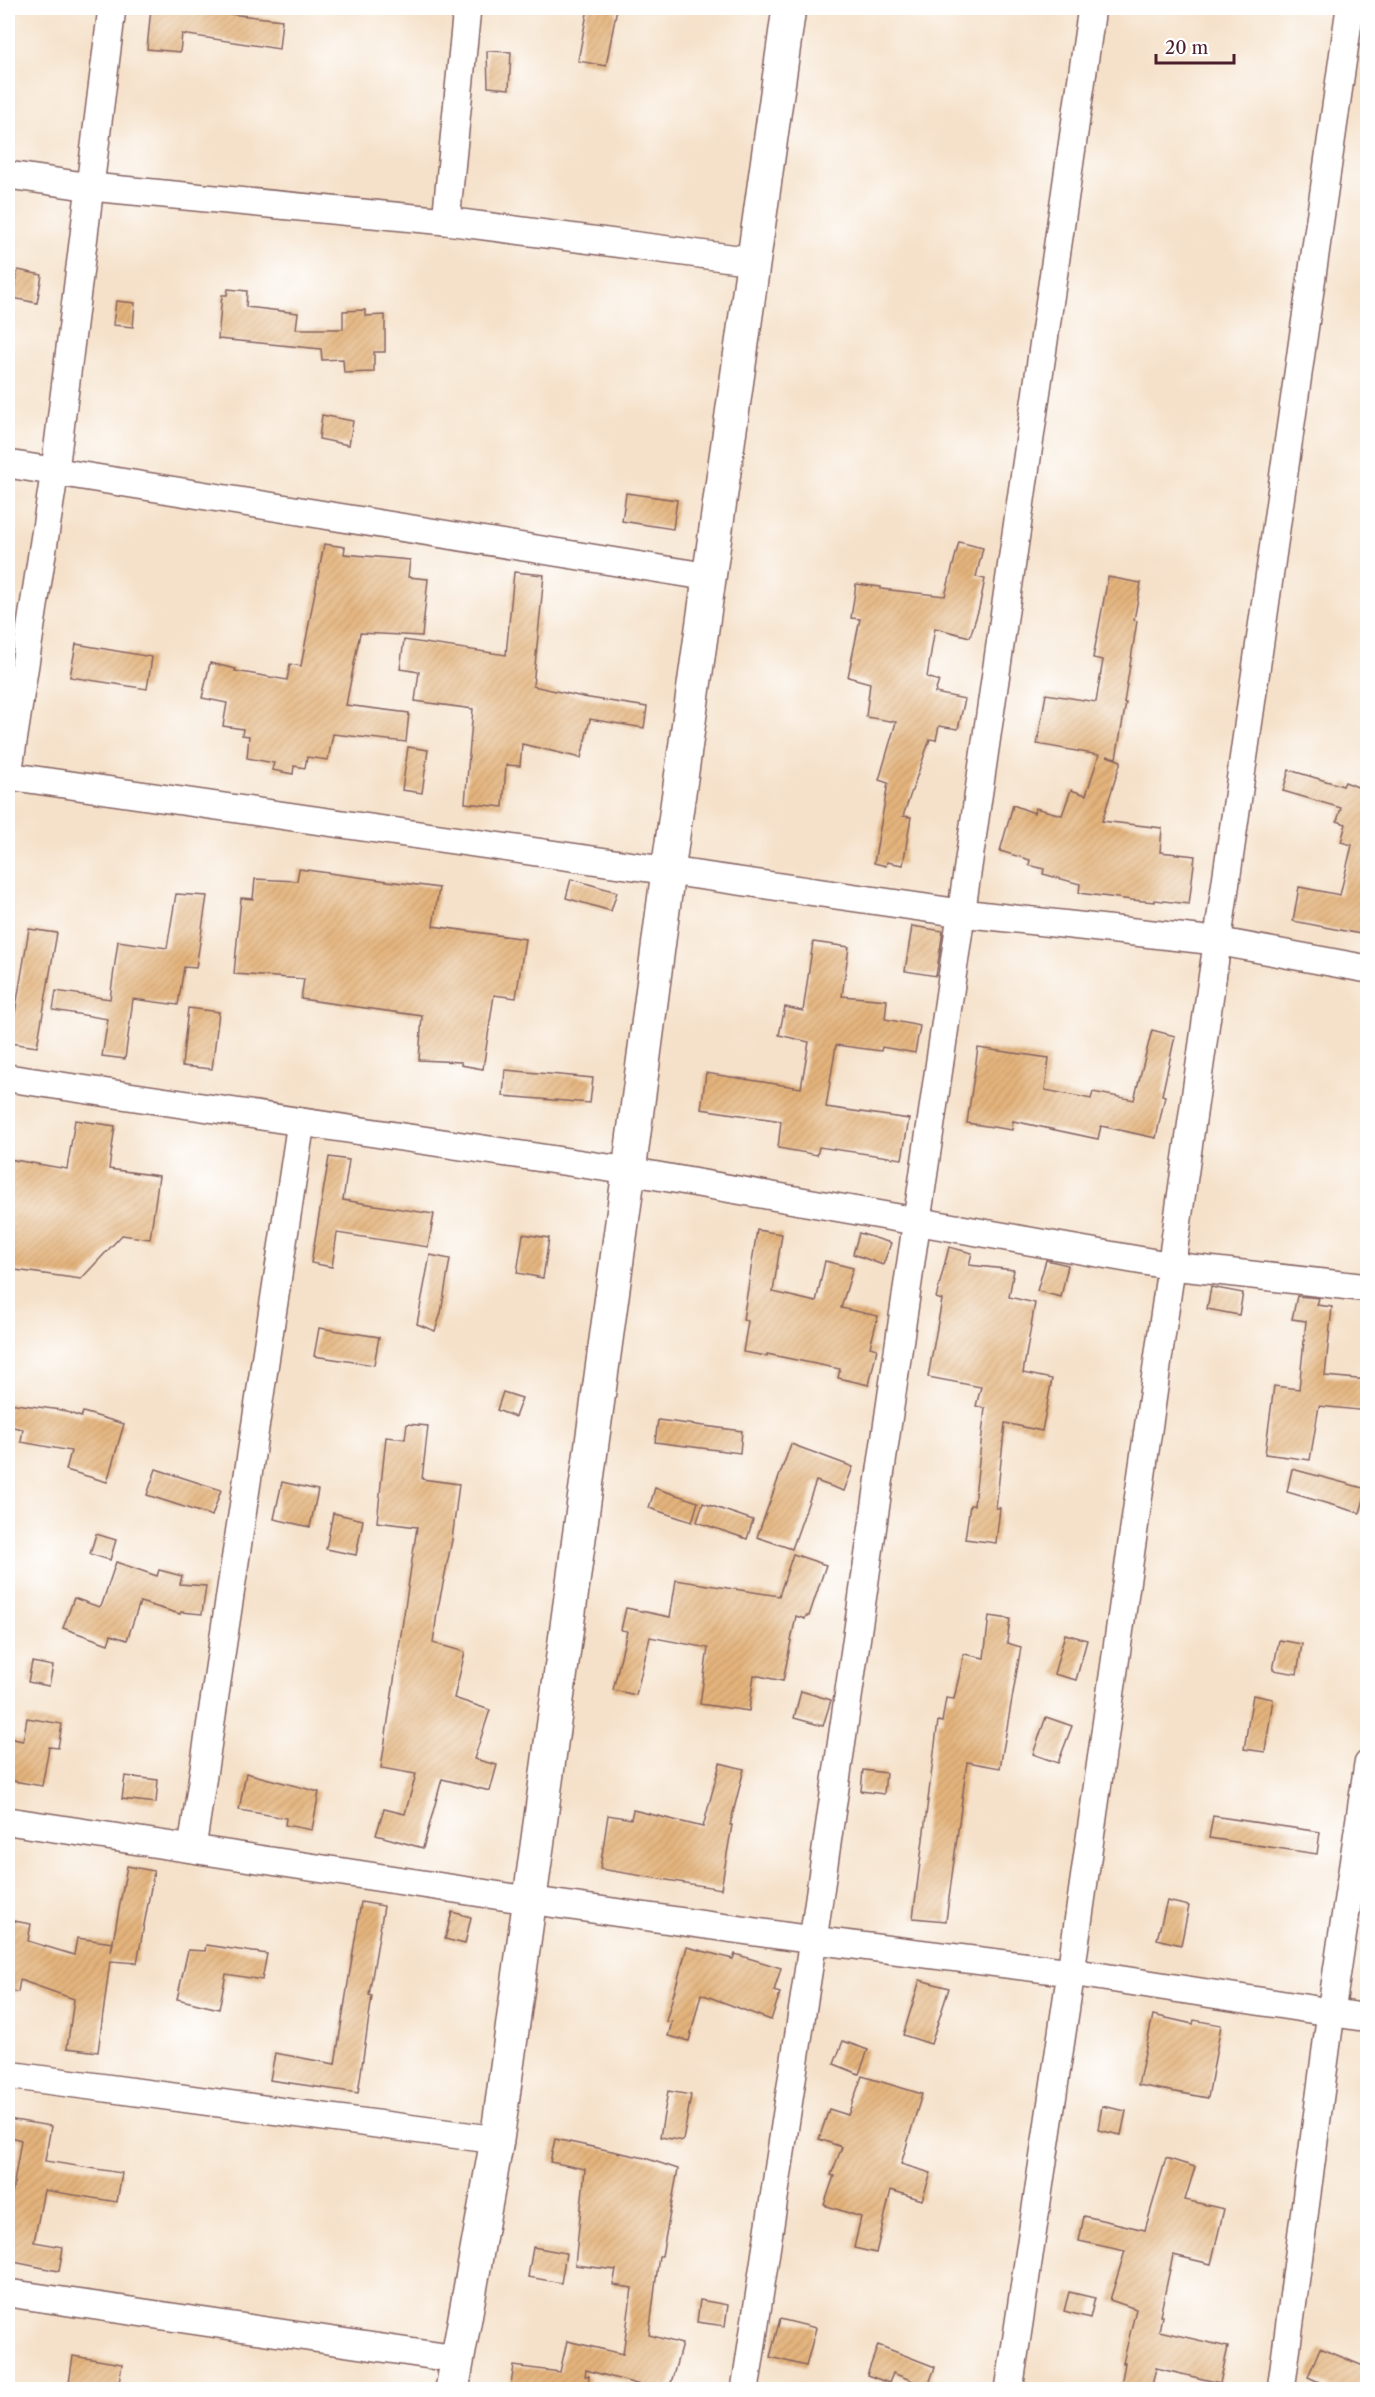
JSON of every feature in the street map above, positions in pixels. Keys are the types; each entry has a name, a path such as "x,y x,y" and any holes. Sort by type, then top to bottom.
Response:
{"street":[{"path":"112,8 55,470 8,775 961,913 1216,941 1368,969"},
{"path":"446,221 467,8"},
{"path":"8,2293 455,2374 497,2140 668,871 789,8"},
{"path":"746,2390 1092,8"},
{"path":"1009,2390 1071,1972 1350,8"},
{"path":"8,175 91,187 446,221 753,261"},
{"path":"8,464 710,577"},
{"path":"8,1078 629,1171 1172,1266 1368,1288"},
{"path":"192,1848 301,1122"},
{"path":"1281,2390 1331,2012 1368,1764"},
{"path":"8,1821 528,1900 813,1940 1071,1972 1368,2018"},
{"path":"8,2075 497,2140"}],"building":[{"path":"151,8 176,8 282,20 279,49 182,34 180,52 147,49"},
{"path":"588,8 617,8 606,66 578,61"},
{"path":"487,51 511,52 509,89 488,87"},
{"path":"18,270 42,275 37,303 13,298"},
{"path":"228,289 247,291 246,307 298,313 296,329 343,329 343,311 365,310 365,316 385,315 385,352 374,352 374,372 344,373 343,359 322,360 321,349 218,339 222,295 227,295"},
{"path":"116,301 135,303 133,327 113,325"},
{"path":"322,415 353,421 349,445 319,439"},
{"path":"626,493 677,500 673,529 622,521"},
{"path":"959,542 983,548 976,577 985,579 979,608 970,637 935,628 927,677 939,681 935,693 965,699 958,729 939,726 936,740 930,739 903,816 911,817 903,865 887,862 886,866 874,863 888,783 879,780 896,722 866,717 870,683 848,677 860,619 851,618 856,584 945,596"},
{"path":"324,544 345,547 344,554 410,560 408,577 428,579 422,636 360,633 346,705 409,713 406,742 333,734 328,760 307,757 305,768 294,766 293,774 272,770 274,763 247,758 249,736 242,735 243,729 223,726 227,703 202,698 210,663 236,669 235,671 287,680 290,664 301,666"},
{"path":"514,572 544,575 533,686 647,707 644,728 590,719 581,758 522,744 520,766 506,765 503,807 465,803 473,709 415,701 419,672 400,669 404,640 506,655"},
{"path":"1108,577 1141,583 1134,620 1137,621 1124,703 1126,703 1116,758 1107,756 1121,761 1102,821 1162,828 1160,852 1195,856 1189,904 1079,893 1080,884 1043,874 1044,869 1029,865 1030,860 1000,851 1013,805 1034,813 1035,808 1062,815 1071,790 1086,795 1099,755 1037,744 1046,694 1096,702 1103,660 1093,658"},
{"path":"76,644 152,657 147,689 70,677"},
{"path":"408,747 428,750 422,793 402,790"},
{"path":"1289,770 1343,786 1345,782 1368,791 1368,899 1361,934 1293,921 1299,887 1340,895 1352,845 1341,842 1346,824 1337,821 1341,808 1283,791"},
{"path":"299,869 439,888 433,926 525,939 516,998 494,995 483,1069 461,1065 461,1062 419,1060 422,1016 301,999 304,979 234,974 241,898 253,899 255,879 297,881"},
{"path":"571,879 617,892 611,911 566,898"},
{"path":"176,894 207,896 196,968 184,967 178,1005 133,999 125,1059 102,1056 108,1019 53,1010 56,991 110,999 118,941 167,948"},
{"path":"912,926 943,931 936,976 905,971"},
{"path":"29,929 57,933 37,1047 10,1043"},
{"path":"813,942 849,947 842,996 887,1000 885,1019 920,1026 915,1053 882,1047 881,1051 836,1045 826,1107 909,1119 902,1159 819,1147 817,1155 778,1148 781,1121 701,1109 706,1073 801,1088 809,1042 779,1035 785,1007 803,1011"},
{"path":"188,1008 219,1012 212,1069 182,1066"},
{"path":"1152,1030 1175,1036 1162,1095 1165,1096 1156,1138 1101,1126 1098,1139 1013,1121 1012,1130 967,1123 978,1048 1049,1058 1045,1090 1091,1099 1093,1092 1134,1100"},
{"path":"505,1070 593,1078 590,1103 503,1096"},
{"path":"75,1120 115,1126 109,1169 159,1176 150,1239 122,1235 81,1279 8,1269 8,1159 67,1169"},
{"path":"329,1157 349,1160 343,1200 434,1214 428,1247 337,1233 332,1267 311,1263"},
{"path":"757,1230 782,1234 773,1292 816,1302 825,1261 853,1268 841,1308 878,1316 870,1347 877,1349 869,1385 838,1378 840,1369 767,1354 767,1356 743,1352 748,1321 743,1320"},
{"path":"859,1233 891,1243 883,1265 853,1254"},
{"path":"523,1234 549,1238 543,1278 517,1273"},
{"path":"949,1247 972,1253 969,1265 1014,1270 1009,1297 1035,1303 1023,1373 1052,1379 1042,1431 1005,1423 996,1508 1000,1508 996,1543 965,1539 970,1505 974,1505 985,1408 976,1406 981,1387 928,1377 942,1300 936,1298"},
{"path":"430,1255 450,1259 441,1313 435,1331 417,1324"},
{"path":"1046,1260 1068,1265 1061,1297 1037,1291"},
{"path":"1211,1287 1243,1293 1239,1315 1207,1309"},
{"path":"1297,1296 1319,1298 1317,1305 1332,1307 1325,1376 1368,1380 1368,1411 1319,1406 1310,1460 1265,1454 1274,1386 1299,1389 1306,1321 1292,1319"},
{"path":"319,1328 379,1337 374,1365 314,1356"},
{"path":"503,1392 522,1398 515,1417 497,1410"},
{"path":"8,1403 61,1410 81,1417 83,1412 124,1424 107,1482 66,1470 71,1451 21,1442 23,1429 8,1426"},
{"path":"658,1420 742,1431 740,1453 655,1442"},
{"path":"407,1424 428,1426 422,1479 459,1484 452,1540 433,1643 465,1652 454,1698 490,1710 474,1759 497,1765 490,1791 442,1779 423,1848 376,1835 384,1809 405,1814 416,1774 381,1768 417,1527 377,1522 386,1437 405,1439"},
{"path":"791,1444 853,1467 844,1491 816,1481 792,1549 757,1537"},
{"path":"156,1469 221,1490 212,1516 147,1495"},
{"path":"1292,1469 1367,1489 1360,1513 1287,1492"},
{"path":"282,1482 318,1490 310,1527 274,1519"},
{"path":"655,1488 698,1502 692,1522 649,1508"},
{"path":"703,1503 753,1520 747,1539 697,1522"},
{"path":"333,1513 363,1520 356,1555 326,1549"},
{"path":"96,1534 116,1540 110,1560 90,1554"},
{"path":"793,1554 826,1565 809,1616 805,1619 796,1616 783,1681 754,1675 749,1711 700,1704 708,1648 650,1637 636,1695 613,1690 627,1631 621,1630 626,1608 670,1617 676,1580 779,1596"},
{"path":"116,1562 157,1576 159,1570 182,1576 180,1584 206,1586 202,1614 181,1612 180,1614 140,1602 127,1640 111,1635 108,1644 63,1628 74,1598 99,1607 102,1604"},
{"path":"989,1616 1010,1619 1007,1643 1021,1647 1000,1768 967,1762 946,1921 913,1918 938,1721 942,1722 946,1698 954,1699 964,1654 984,1658"},
{"path":"1065,1634 1087,1640 1076,1680 1054,1674"},
{"path":"1279,1640 1302,1644 1297,1674 1273,1670"},
{"path":"32,1662 53,1666 49,1686 28,1682"},
{"path":"801,1691 831,1700 823,1726 794,1718"},
{"path":"1253,1695 1273,1699 1265,1752 1244,1749"},
{"path":"1046,1717 1072,1726 1058,1763 1033,1754"},
{"path":"27,1718 62,1724 58,1748 49,1747 42,1786 8,1780 8,1738 23,1741"},
{"path":"720,1763 744,1769 730,1825 732,1825 721,1889 600,1869 608,1815 631,1819 633,1810 703,1827"},
{"path":"863,1770 886,1773 884,1794 861,1791"},
{"path":"246,1773 319,1792 312,1830 285,1825 286,1818 239,1810"},
{"path":"125,1776 158,1780 156,1803 122,1799"},
{"path":"1213,1816 1320,1832 1317,1854 1209,1838"},
{"path":"127,1866 154,1871 137,1963 110,1961 98,2052 67,2048 74,1999 20,1980 18,1992 8,1991 8,1920 31,1924 28,1941 74,1955 77,1938 113,1943"},
{"path":"1167,1901 1189,1906 1181,1945 1157,1939"},
{"path":"361,1902 384,1906 369,1995 372,1996 358,2093 270,2080 275,2053 335,2064"},
{"path":"452,1912 471,1917 465,1944 445,1939"},
{"path":"206,1945 267,1954 262,1980 226,1974 219,2009 177,1999 188,1950 205,1951"},
{"path":"687,1947 733,1959 735,1954 781,1968 774,1991 780,1993 771,2020 701,1994 689,2041 668,2036 672,2022 666,2021"},
{"path":"920,1980 949,1988 931,2044 903,2035"},
{"path":"1153,2015 1193,2024 1194,2020 1221,2025 1208,2098 1138,2085"},
{"path":"843,2041 868,2050 859,2074 834,2064"},
{"path":"862,2076 922,2094 901,2164 931,2173 922,2200 891,2190 876,2253 854,2248 861,2217 824,2205 834,2176 831,2175 842,2147 819,2139 829,2109 848,2115"},
{"path":"668,2091 691,2095 683,2141 660,2137"},
{"path":"1102,2106 1126,2111 1121,2135 1098,2130"},
{"path":"8,2119 51,2126 45,2161 122,2173 117,2202 44,2190 34,2242 63,2247 59,2271 8,2261 8,2219 21,2140 8,2136"},
{"path":"555,2139 645,2158 678,2169 662,2256 659,2256 649,2335 682,2344 669,2390 643,2390 644,2386 586,2370 585,2376 589,2376 588,2390 510,2390 514,2366 560,2372 567,2341 623,2354 632,2288 613,2285 616,2270 575,2265 585,2169 550,2162"},
{"path":"1166,2158 1195,2167 1185,2200 1224,2209 1211,2264 1173,2255 1159,2331 1228,2347 1220,2383 1156,2368 1151,2390 1120,2390 1125,2363 1123,2363 1136,2309 1110,2300 1125,2251 1079,2241 1084,2216 1145,2230"},
{"path":"533,2247 566,2253 561,2283 528,2277"},
{"path":"1069,2292 1095,2298 1090,2318 1064,2311"},
{"path":"700,2300 728,2305 725,2326 697,2322"},
{"path":"780,2319 816,2328 806,2366 770,2357"},
{"path":"878,2345 935,2367 928,2387 893,2373 889,2383 867,2375"},
{"path":"1320,2348 1368,2368 1368,2390 1337,2390 1308,2377"},
{"path":"73,2356 122,2364 118,2390 68,2390"}]}
